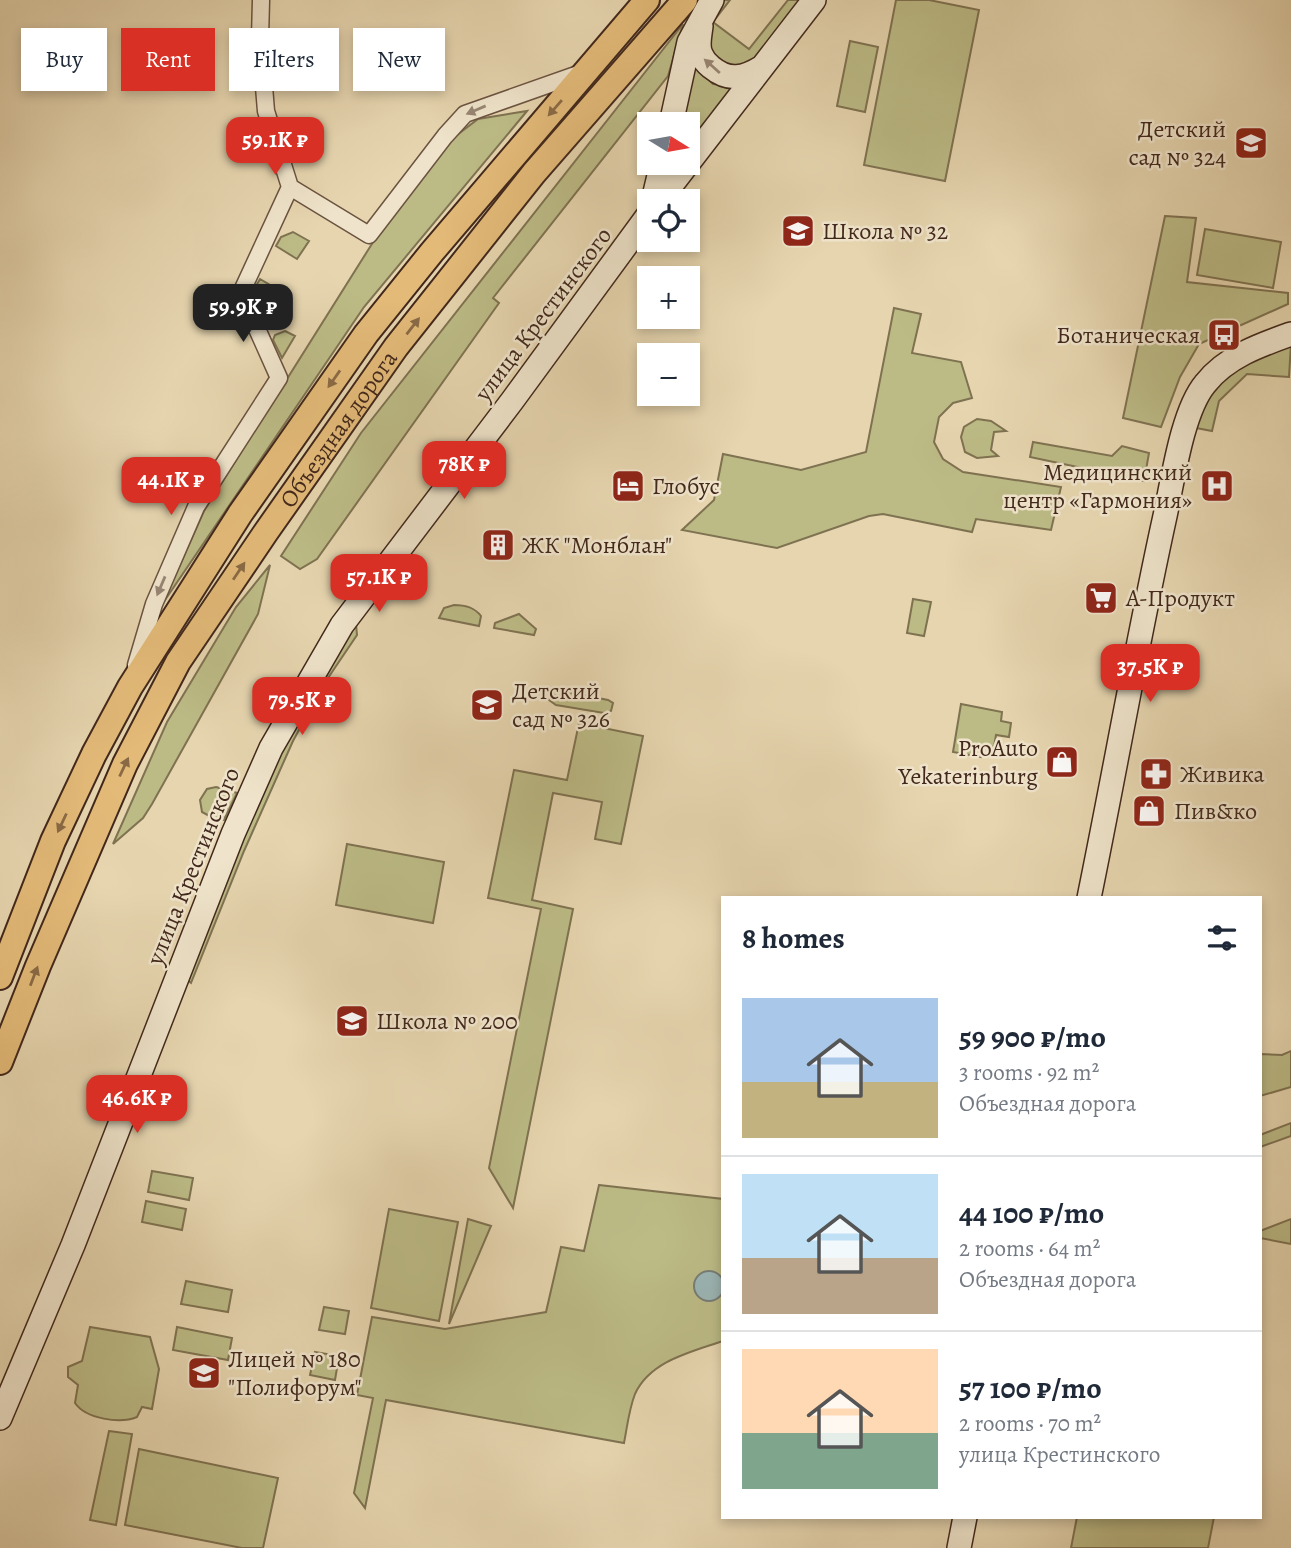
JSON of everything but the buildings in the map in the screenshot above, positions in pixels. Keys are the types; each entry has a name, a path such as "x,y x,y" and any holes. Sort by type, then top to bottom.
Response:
{"main road":[{"name":"Объездная дорога","path":"0,977 53,841 130,687 240,514 366,334 432,251 647,0"},
{"name":"Объездная дорога","path":"0,1062 125,764 178,662 291,495 420,316 534,173 700,5"}],"street":[{"path":"261,0 260,38 266,111 290,187 369,234 465,114 586,72"},
{"path":"668,189 814,0"},
{"path":"700,5 700,53 713,69 730,78 742,78 762,67"},
{"path":"674,112 700,5"},
{"path":"130,687 154,604 196,507 279,378 241,293 290,187"},
{"name":"улица Крестинского","path":"0,1418 72,1245 233,834 271,748 342,625 637,230"},
{"path":"1089,896 1163,527 1191,411 1203,385 1219,368 1233,358 1291,334"},
{"path":"959,1548 965,1519"}],"shaded area":[{"path":"719,0 730,0 713,22 749,49 788,0 800,0 750,65 727,68 708,52 710,15"},
{"path":"896,0 929,0 979,10 945,181 864,165"},
{"path":"683,24 668,76 493,298 499,303 317,559 300,569 281,556 361,433"},
{"path":"850,41 878,47 865,112 837,106"},
{"path":"691,62 713,84 735,86 700,133 700,112 681,112"},
{"path":"527,111 364,307 163,603 204,511 375,239 444,145 478,119"},
{"path":"1165,216 1196,218 1187,282 1288,293 1288,304 1199,344 1180,377 1161,427 1123,418"},
{"path":"1205,229 1281,242 1273,288 1197,275"},
{"path":"293,232 309,241 297,259 276,246 281,237"},
{"path":"260,279 277,289 265,306 256,301 254,295"},
{"path":"894,308 921,314 912,353 961,362 972,398 953,403 939,417 934,442 943,459 963,472 1061,487 1051,530 976,519 972,532 883,514 869,516 777,548 682,530 714,500 723,454 801,470 866,452"},
{"path":"285,331 295,336 282,358 273,340 275,335"},
{"path":"1291,343 1289,377 1247,374 1219,401 1212,431 1196,428 1212,387 1245,362"},
{"path":"977,419 991,421 1006,431 994,432 991,450 998,456 977,458 965,452 961,437 964,427"},
{"path":"1033,442 1112,456 1122,446 1149,453 1144,481 1030,457"},
{"path":"270,565 258,614 152,804 143,818 113,844 167,722 236,607"},
{"path":"913,599 931,602 924,636 907,633"},
{"path":"454,605 475,610 481,616 479,626 439,618 444,608"},
{"path":"519,614 536,629 534,635 494,628 495,623"},
{"path":"356,624 357,635 324,684 293,741 244,851 191,983 186,979 283,738"},
{"path":"558,690 608,700 613,703 611,711 604,713 556,705 549,700 549,693"},
{"path":"961,704 1002,712 1001,721 1011,723 1009,737 996,735 994,747 984,745 981,757 953,752"},
{"path":"579,723 643,736 621,844 595,839 602,802 553,793 532,900 573,909 513,1208 489,1168 541,909 488,898 514,770 567,780"},
{"path":"216,787 237,793 224,820 215,819 202,812 200,800 207,789"},
{"path":"347,844 444,862 433,923 336,905"},
{"path":"1291,1051 1291,1087 1262,1095 1262,1054 1282,1055"},
{"path":"1291,1123 1291,1136 1262,1146 1262,1134"},
{"path":"152,1171 193,1178 189,1200 148,1192"},
{"path":"599,1185 721,1199 721,1342 673,1359 651,1373 635,1394 624,1443 386,1400 365,1508 354,1493 373,1398 357,1395 372,1317 445,1329 546,1312 561,1247 584,1251"},
{"path":"146,1201 186,1209 182,1230 142,1222"},
{"path":"389,1209 458,1222 439,1321 371,1308"},
{"path":"468,1219 491,1226 449,1324"},
{"path":"1291,1219 1291,1244 1262,1238 1262,1230"},
{"path":"186,1281 232,1290 228,1312 181,1304"},
{"path":"324,1307 349,1311 345,1334 319,1330"},
{"path":"90,1327 150,1337 159,1369 152,1409 142,1407 137,1417 113,1420 87,1413 75,1403 78,1385 68,1377 68,1367 82,1361"},
{"path":"177,1327 232,1338 228,1360 173,1350"},
{"path":"315,1352 339,1356 335,1380 310,1375"},
{"path":"109,1431 132,1434 116,1525 90,1520"},
{"path":"139,1449 278,1478 263,1548 242,1548 125,1525"},
{"path":"1077,1519 1214,1519 1208,1548 1071,1548"}],"water":[{"path":"709,1271 719,1276 719,1296 709,1301 699,1296 694,1286 699,1276"}],"place":[{"name":"Детский сад № 324","path":"1251,143"},
{"name":"Школа № 32","path":"798,231"},
{"name":"Ботаническая","path":"1224,335"},
{"name":"Глобус","path":"628,486"},
{"name":"Медицинский центр «Гармония»","path":"1217,486"},
{"name":"ЖК \"Монблан\"","path":"498,545"},
{"name":"А-Продукт","path":"1101,598"},
{"name":"Детский сад № 326","path":"487,705"},
{"name":"ProAuto Yekaterinburg","path":"1062,762"},
{"name":"Живика","path":"1156,774"},
{"name":"Пив&ко","path":"1149,811"},
{"name":"Школа № 200","path":"352,1021"},
{"name":"Лицей № 180 \"Полифорум\"","path":"204,1373"}]}
